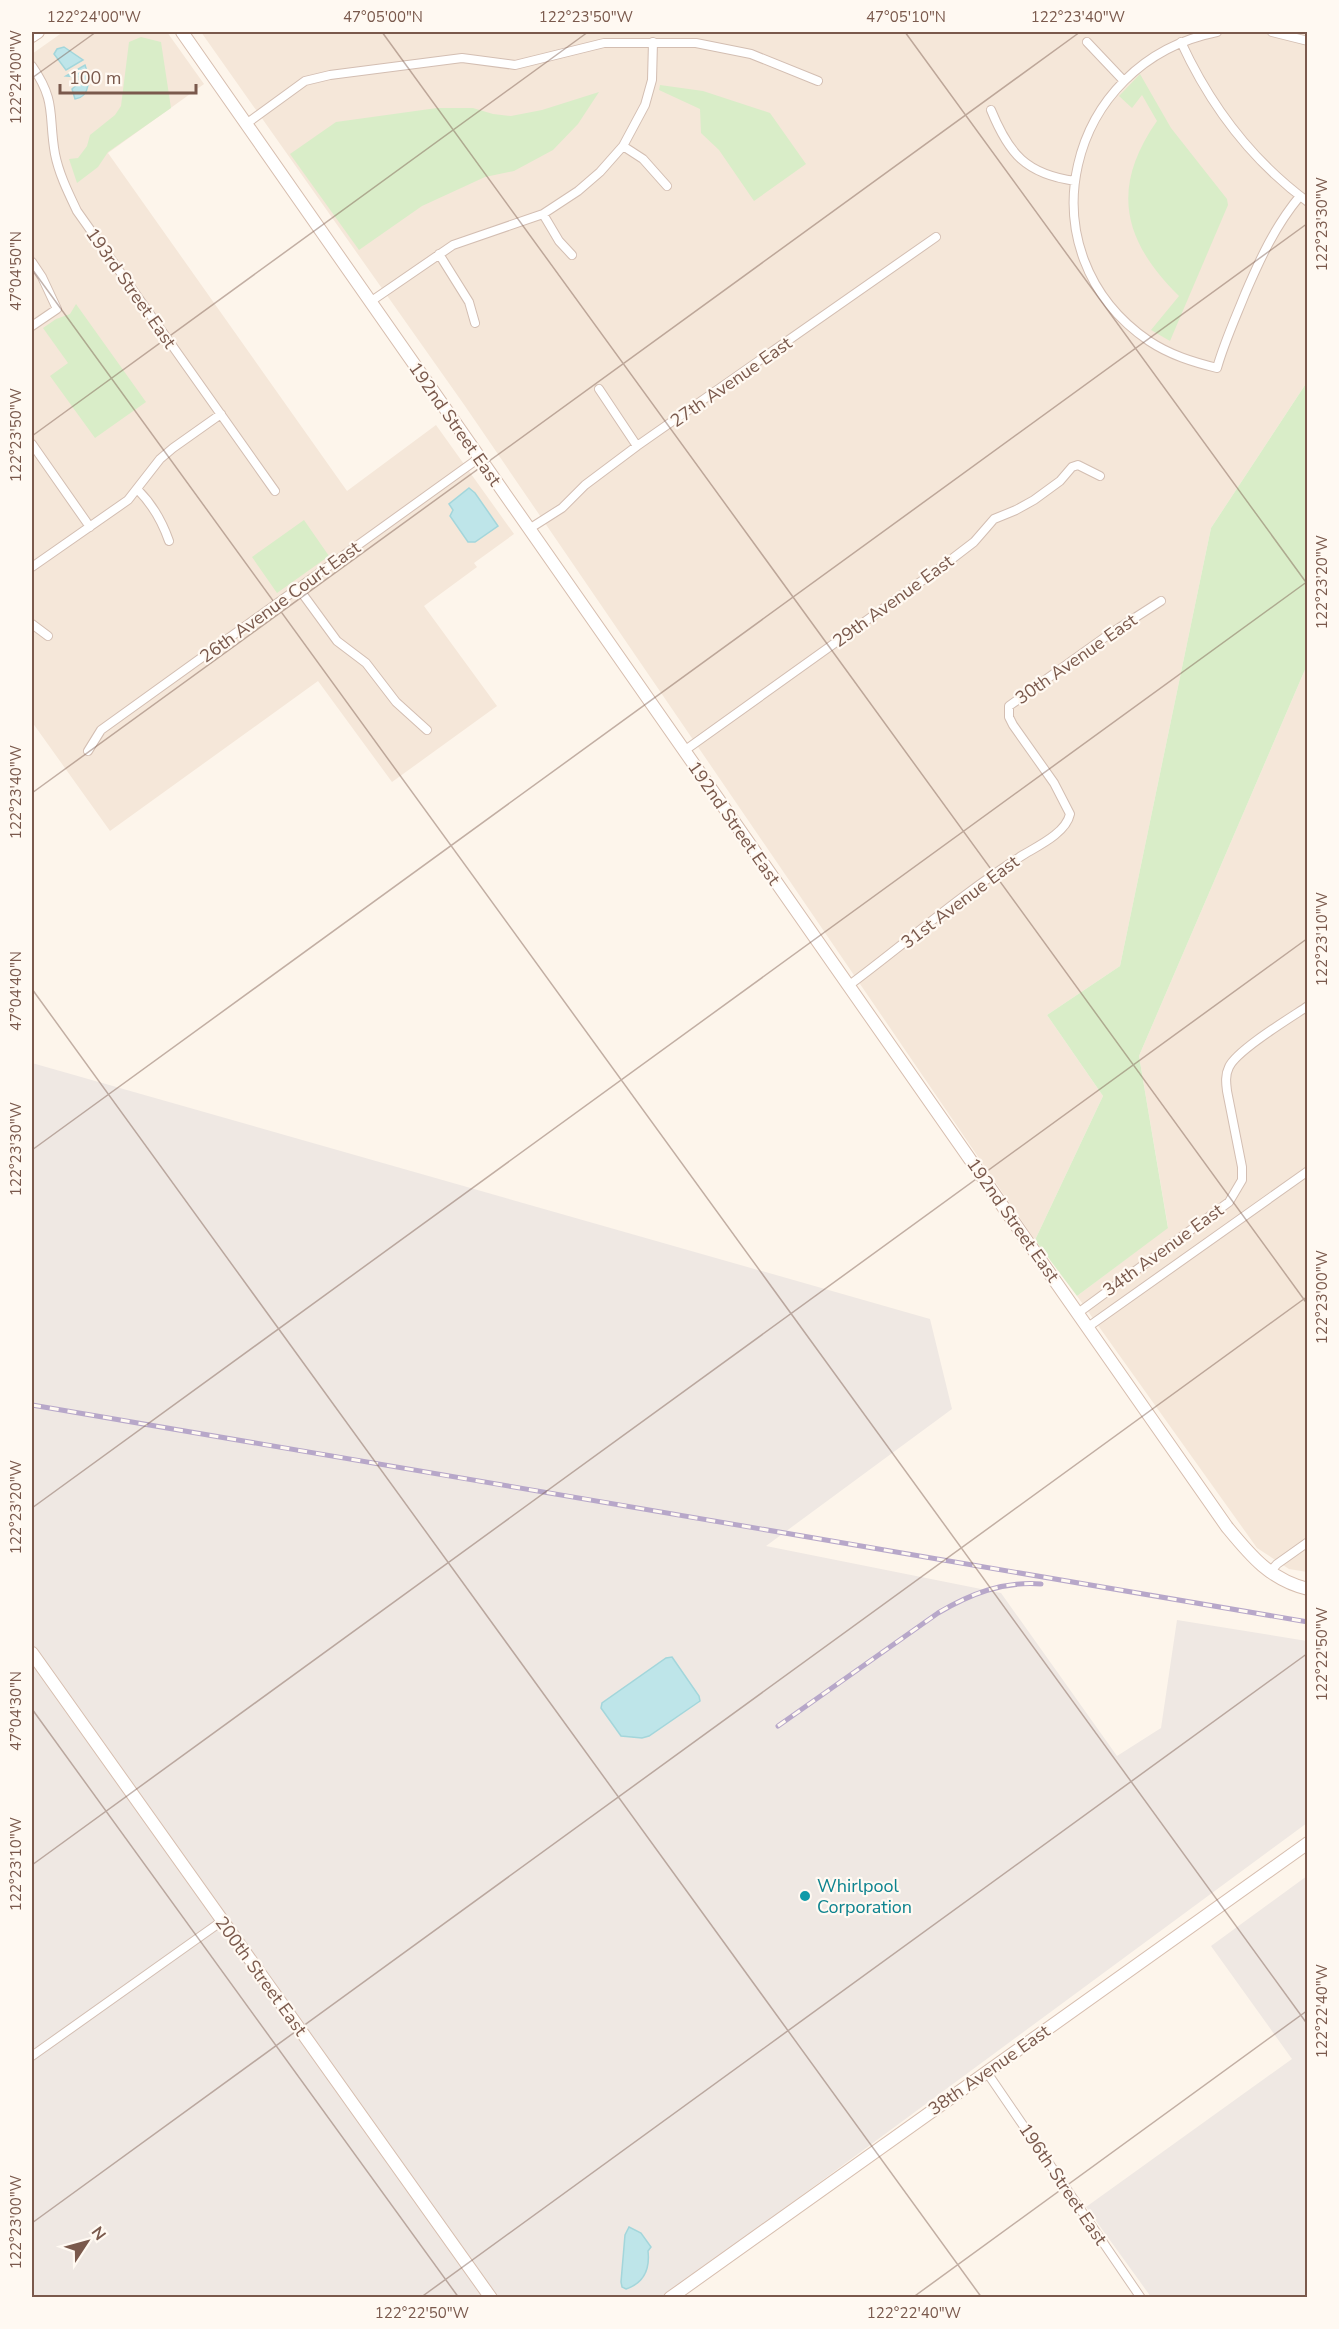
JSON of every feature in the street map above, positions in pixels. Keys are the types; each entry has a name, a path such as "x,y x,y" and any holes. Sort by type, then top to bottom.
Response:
{"street":[{"path":"32,36 38,32"},
{"name":"192nd Street East","path":"182,32 1227,1527 1256,1562 1269,1573 1288,1584 1308,1589"},
{"path":"1217,32 1181,42 1147,60 1123,80 1106,101 1092,124 1080,154 1075,181 1075,214 1082,249 1092,274 1105,297 1131,326 1149,341 1178,357 1217,368 1224,344 1266,246 1276,227 1300,196"},
{"path":"1272,32 1308,41"},
{"path":"370,302 439,254 476,236 543,214 578,191 600,172 623,146 645,105 652,80 652,42"},
{"path":"1087,42 1123,80"},
{"path":"1181,42 1198,76 1224,118 1257,158 1308,202"},
{"path":"246,124 305,81 330,75 462,57 515,65 604,43 696,43 751,54 818,81"},
{"name":"193rd Street East","path":"32,66 50,100 55,153 64,186 77,211 275,491"},
{"path":"991,110 1006,143 1024,162 1046,175 1075,181"},
{"path":"623,146 643,159 666,186"},
{"path":"543,214 559,241 572,255"},
{"name":"27th Avenue East","path":"529,529 562,508 585,485 637,446 936,237"},
{"path":"439,254 469,302 475,323"},
{"path":"32,262 57,309 32,326"},
{"path":"599,389 637,446"},
{"path":"32,567 128,500 160,459 221,414"},
{"path":"32,444 90,527"},
{"name":"26th Avenue Court East","path":"88,751 101,730 479,458"},
{"name":"29th Avenue East","path":"684,751 945,564 974,542 994,519 1034,500 1060,481 1072,467 1078,465 1100,476"},
{"path":"138,490 163,523 169,541"},
{"path":"298,588 337,641 366,663 396,702 427,730"},
{"name":"30th Avenue East","path":"1070,818 1064,798 1013,725 1009,717 1009,706 1108,635 1161,601"},
{"path":"32,624 48,636"},
{"name":"31st Avenue East","path":"848,987 991,875 1046,841 1070,818"},
{"name":"34th Avenue East","path":"1078,1313 1229,1202 1242,1180 1242,1167 1227,1091 1226,1078 1229,1067 1239,1055 1308,1006"},
{"path":"1088,1327 1308,1171"},
{"path":"1269,1573 1277,1564 1308,1542"},
{"name":"200th Street East","path":"32,1653 491,2298"},
{"name":"38th Avenue East","path":"670,2298 1308,1843"},
{"path":"32,2056 222,1921"},
{"name":"196th Street East","path":"986,2071 1141,2298"}],"shaded area":[{"path":"63,32 167,32 204,84 108,153 347,491 436,425 514,534 474,563 477,567 424,606 497,706 392,782 318,681 110,831 32,722 32,54"},
{"path":"201,32 1307,32 1307,382 1211,528 1120,966 1047,1015 1103,1096 1035,1240 465,406"},
{"path":"1307,665 1307,1572 1289,1569 1257,1548 1077,1296 1168,1227 1139,1056"},
{"path":"32,1063 930,1319 952,1409 766,1546 1001,1593 1117,1756 1161,1728 1177,1620 1307,1641 1307,1823 664,2297 32,2297"},
{"path":"1307,1876 1307,2297 1151,2297 1086,2207 1292,2059 1211,1946"}],"green space":[{"path":"141,37 161,42 171,108 108,152 98,167 77,183 69,159 78,158 87,146 90,135 115,115 121,106 129,42"},
{"path":"1140,74 1171,128 1227,199 1228,205 1170,341 1151,330 1179,296 1145,255 1135,234 1129,213 1129,191 1133,169 1142,146 1157,121 1142,95 1132,108 1119,96"},
{"path":"660,85 703,91 770,113 806,164 754,201 719,150 701,133 700,109 659,90"},
{"path":"599,92 578,124 553,150 514,171 485,177 422,206 359,250 290,154 336,122 437,108 473,108 511,116 542,110"},
{"path":"76,304 146,402 95,438 50,376 68,363 43,328 56,319 70,314"},
{"path":"1307,382 1307,665 1139,1056 1168,1228 1077,1296 1035,1240 1103,1096 1047,1015 1120,966 1211,528"},
{"path":"304,520 329,556 277,593 252,557"}],"water":[{"path":"64,47 83,60 66,70 54,54 57,49"},
{"path":"85,65 88,75 87,91 75,99 72,89 79,83 79,77 66,76"},
{"path":"469,488 498,526 475,542 468,542 450,516 453,510 449,504"},
{"path":"672,1657 699,1696 700,1701 649,1736 642,1738 621,1736 601,1708 602,1703 666,1658"},
{"path":"629,2227 641,2233 651,2247 648,2251 647,2269 637,2283 626,2289 622,2287 621,2282 625,2235"}],"railway":[{"path":"32,1405 1308,1622"},
{"path":"778,1726 950,1606 987,1590 1013,1585 1041,1584"}],"place":[{"name":"Whirlpool Corporation","path":"805,1896"}]}
